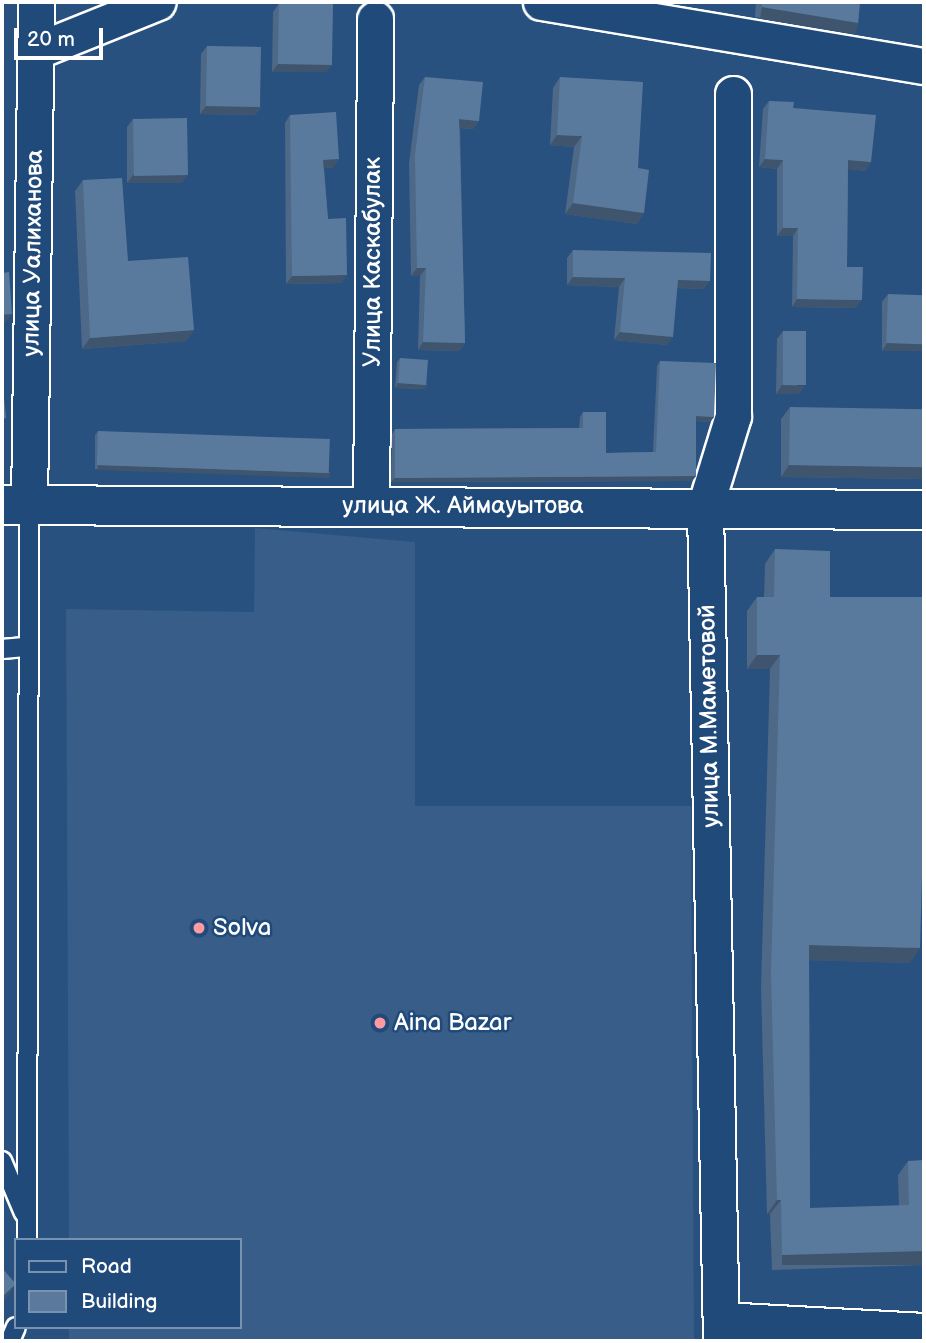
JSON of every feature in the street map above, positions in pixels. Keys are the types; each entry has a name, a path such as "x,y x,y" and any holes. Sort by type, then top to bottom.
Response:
{"street":[{"name":"улица Уалиханова","path":"15,505 36,2"},
{"path":"36,51 158,2"},
{"path":"541,2 729,17 924,66"},
{"name":"Улица Каскабулак","path":"371,506 375,19"},
{"name":"улица М.Маметовой","path":"721,1330 705,507 733,416 733,94"},
{"name":"улица Ж. Аймауытова","path":"15,505 924,510"},
{"path":"721,1330 924,1331"}],"lane":[{"path":"15,505 27,648 27,1238"},
{"path":"2,649 27,648"},
{"path":"2,1161 27,1221"}],"shaded area":[{"name":"Aina Bazar","path":"255,528 415,542 415,806 691,806 694,1341 69,1341 69,1329 242,1329 242,1238 69,1238 66,609 254,612"}],"building":[{"path":"762,2 860,2 858,23 762,7"},
{"path":"279,3 333,4 332,65 278,64"},
{"path":"207,46 261,47 260,107 206,106"},
{"path":"425,77 483,82 479,121 459,119 465,343 423,342 426,268 417,268 415,155"},
{"path":"560,77 643,82 638,168 649,170 644,213 573,203 582,136 557,135"},
{"path":"769,101 794,102 793,108 876,115 871,162 848,160 847,267 863,267 862,300 797,299 798,228 783,228 783,160 765,159"},
{"path":"336,112 339,159 323,160 328,219 346,218 347,275 292,276 290,115"},
{"path":"187,118 188,175 134,176 133,119"},
{"path":"122,178 128,261 188,257 194,330 90,338 83,180"},
{"path":"573,250 711,253 710,281 678,280 673,337 620,332 625,278 573,277"},
{"path":"9,272 12,314 2,315 2,273"},
{"path":"888,294 924,295 922,344 886,343"},
{"path":"783,331 806,331 806,385 783,385"},
{"path":"400,358 428,360 426,385 398,383"},
{"path":"660,361 716,363 714,417 696,416 696,476 395,478 395,429 583,428 583,412 606,412 606,453 656,452"},
{"path":"2,377 6,418 2,419"},
{"path":"790,407 924,409 923,467 789,465"},
{"path":"98,431 330,439 329,473 97,465"},
{"path":"775,549 830,551 830,597 924,597 924,801 920,948 809,945 810,1208 909,1205 908,1161 924,1160 924,1251 782,1255 781,1200 777,1200 771,973 780,655 757,655 757,597 774,597"},
{"path":"2,1268 14,1282 14,1286 2,1297"}],"place":[{"name":"Solva","path":"199,928"},
{"name":"Aina Bazar","path":"380,1023"}]}
